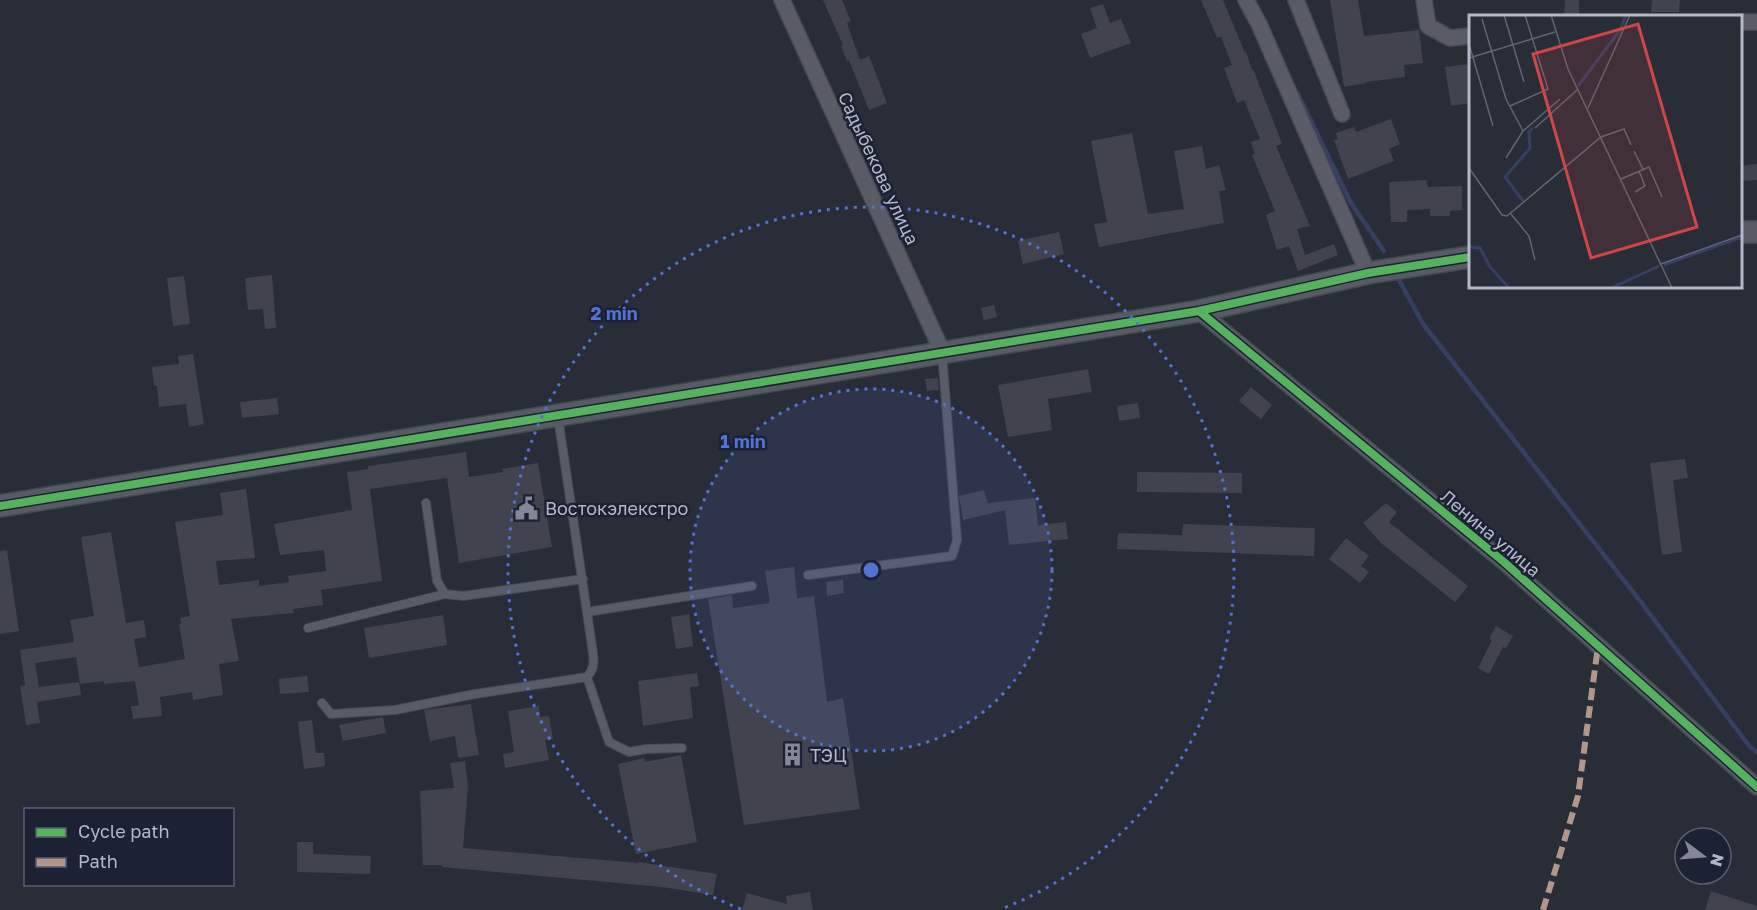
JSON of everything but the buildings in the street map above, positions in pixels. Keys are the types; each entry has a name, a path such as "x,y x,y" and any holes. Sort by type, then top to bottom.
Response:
{"street":[{"name":"Садыбекова улица","path":"782,0 942,351"},
{"path":"1246,0 1259,24 1368,273"},
{"path":"1296,0 1342,114"},
{"path":"1424,0 1428,26 1450,38 1469,36"},
{"path":"0,506 1199,311 1368,273 1469,257"},
{"name":"Ленина улица","path":"1199,311 1504,562 1757,787"}],"lane":[{"path":"808,574 952,556 957,540 942,351"},
{"path":"322,703 331,714 395,710 475,694 586,677 594,664 558,415"},
{"path":"426,503 437,581 445,594"},
{"path":"308,628 445,594 463,596 583,579"},
{"path":"587,612 752,586"},
{"path":"586,677 609,742 629,752 682,748"}],"waterway":[{"path":"1298,94 1351,203 1384,251"},
{"path":"1399,280 1423,324 1637,597 1750,747 1757,752"}],"marked path":[{"path":"1543,910 1578,796 1598,646"}],"cycle path":[{"path":"0,506 1199,311 1368,273 1469,257"},
{"path":"1199,311 1504,562 1757,787"}],"place":[{"name":"Востокэлекстро","path":"527,508"},
{"name":"ТЭЦ","path":"792,755"}]}
